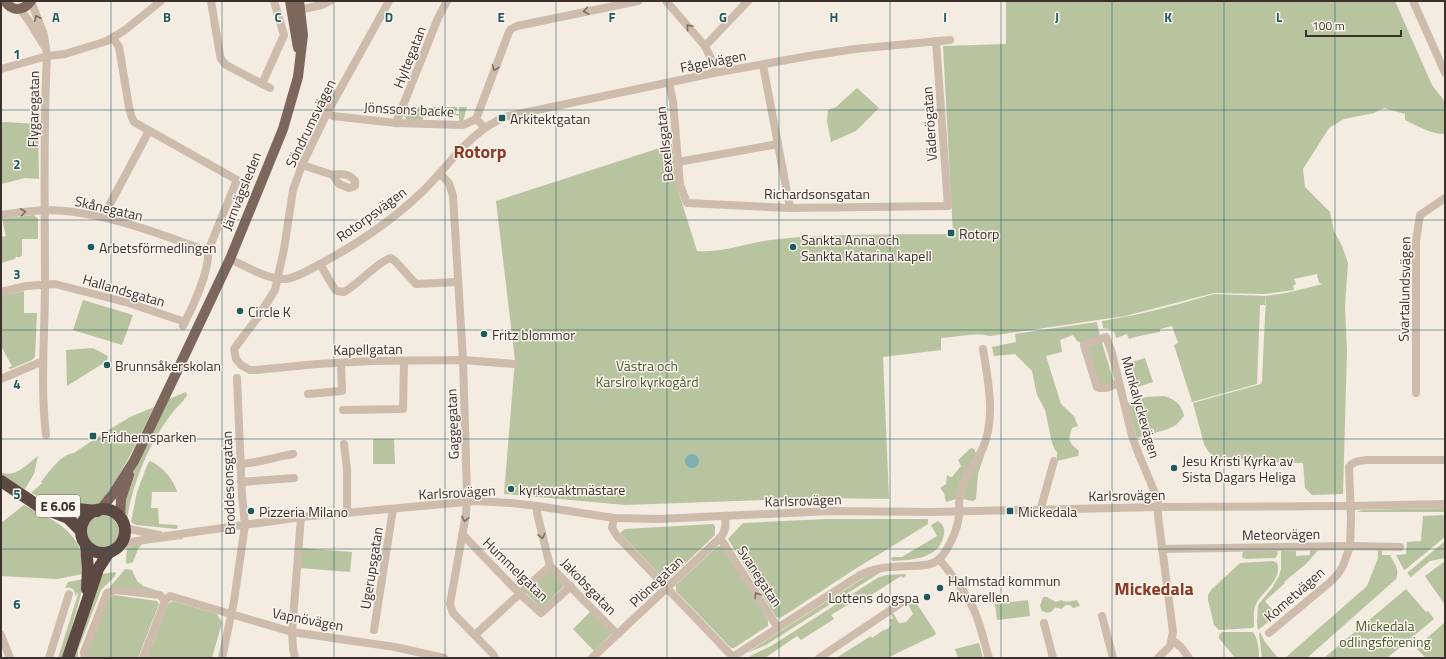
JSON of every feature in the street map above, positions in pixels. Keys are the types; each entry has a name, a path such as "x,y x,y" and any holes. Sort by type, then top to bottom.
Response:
{"highway":[{"name":"E 6.06","path":"1,481 56,517 70,528 87,550"},
{"name":"E 6.06","path":"20,493 67,508 112,512 122,521 124,537 98,569 68,658"},
{"name":"E 6.06","path":"40,507 68,518 81,531"},
{"name":"E 6.06","path":"82,614 88,581 87,550 81,531 82,525 87,517 99,510"},
{"path":"87,550 96,552 114,549"}],"main road":[{"path":"5,1 8,5 17,9"},
{"path":"1,10 26,7 31,1"},
{"name":"Järnvägsleden","path":"122,521 121,498 134,461 230,259 283,129 298,77 299,58 303,35 298,7 290,1"},
{"name":"Järnvägsleden","path":"99,510 113,494 134,461"}],"street":[{"name":"Flygaregatan","path":"31,1 44,35 45,47 48,56 44,210 45,284 42,404 46,435"},
{"path":"1,69 48,56 65,54 113,38 161,1"},
{"path":"211,1 221,59 226,65 266,86 284,35 274,1"},
{"path":"298,7 322,5 330,1"},
{"name":"Söndrumsvägen","path":"234,349 258,317 275,290 292,195 302,165 327,113 390,1"},
{"name":"Hyltegatan","path":"396,123 438,18 448,1"},
{"path":"485,128 476,119 511,28 566,15 638,1"},
{"path":"666,1 705,46 712,60 714,73"},
{"path":"705,46 748,1"},
{"path":"1413,1 1445,73"},
{"name":"Flygaregatan","path":"17,9 27,16 38,38 45,47"},
{"path":"103,217 149,131 135,123 131,115 119,47 113,38"},
{"name":"Fågelvägen","path":"485,128 502,118 513,115 714,73 855,49 950,40"},
{"name":"Väderögatan","path":"936,41 948,206"},
{"path":"763,65 790,208"},
{"name":"Bexellsgatan","path":"669,83 673,102 680,185 687,202"},
{"name":"Jönssons backe","path":"327,113 333,116 396,123 463,125 476,119"},
{"name":"Rotorpsvägen","path":"230,259 271,278 278,279 292,278 320,264 344,251 390,220 419,195 471,140 485,128"},
{"name":"Hallandsgatan","path":"45,284 55,284 129,303 184,324 204,275 209,256 208,251 237,180 149,131"},
{"path":"678,162 778,144"},
{"path":"302,165 333,176"},
{"name":"Gaggegatan","path":"440,174 449,183 453,196 457,282 463,360 467,502 450,604 454,613 493,654 495,658"},
{"name":"Svartalundsvägen","path":"1416,393 1416,241 1420,215 1445,198"},
{"name":"Richardsonsgatan","path":"687,202 790,208 948,206"},
{"name":"Skånegatan","path":"1,215 44,210 73,211 103,217 137,227 208,251"},
{"path":"320,264 334,288 337,291 344,292 359,282 384,261 391,258 416,284 457,282"},
{"path":"1,292 26,286 45,284"},
{"name":"Munkalyckevägen","path":"1119,383 1106,388 1099,388 1096,384 1084,345 1106,337 1112,353 1132,436 1158,500 1157,507 1173,626 1172,640"},
{"name":"Kapellgatan","path":"234,349 236,359 241,365 250,370 372,361 463,360 515,364"},
{"path":"614,518 612,528 616,536 733,658 840,587 869,570 886,567 928,564 939,559 947,550 958,521 960,512 960,493 970,470 983,447 987,434 990,416 990,394 983,349"},
{"path":"1,369 3,378 43,361"},
{"path":"343,410 403,409 404,361"},
{"path":"308,394 342,391 341,363"},
{"name":"Broddesonsgatan","path":"222,658 232,614 244,525 237,378"},
{"path":"344,444 347,469 346,512"},
{"path":"240,464 254,463 293,454"},
{"name":"Kometvägen","path":"1269,633 1329,583 1338,574 1343,566 1350,546 1349,467 1351,464 1357,461 1445,460"},
{"path":"1042,510 1042,504 1054,461"},
{"path":"241,482 294,478"},
{"name":"Karlsrovägen","path":"114,549 132,542 166,536 301,517 467,502 511,503 614,518 659,519 830,511 960,512 1157,507 1445,504"},
{"name":"Jakobsgatan","path":"537,506 537,513 550,566 617,634"},
{"name":"Ugerupsgatan","path":"374,630 393,509"},
{"path":"720,538 725,528 725,516"},
{"path":"295,658 292,632 301,517"},
{"name":"Karlsrovägen","path":"122,521 129,529 166,536"},
{"name":"Hummelgatan","path":"462,535 520,594 541,613 571,586"},
{"name":"Plönegatan","path":"592,658 720,538"},
{"name":"Svanegatan","path":"720,538 778,628"},
{"name":"Meteorvägen","path":"1162,549 1350,546 1400,548"},
{"path":"939,559 957,582 971,605 980,627 989,658"},
{"path":"475,636 550,566"},
{"name":"Vapnövägen","path":"85,658 84,652 107,593 115,590 160,595 292,632 395,646 444,658"},
{"path":"49,658 68,597"},
{"path":"143,658 167,598"},
{"path":"819,658 907,599"},
{"path":"1102,616 1113,658"},
{"path":"1044,623 1053,658"},
{"path":"1,635 10,658"},
{"path":"1158,658 1170,646 1172,640 1181,647 1189,658"}],"green space":[{"name":"Västra och Karslro kyrkogård","path":"1006,1 1395,1 1432,85 1445,102 1445,134 1435,133 1424,129 1405,120 1405,114 1384,108 1374,113 1344,119 1329,128 1303,169 1305,187 1330,212 1334,231 1342,246 1348,263 1345,306 1347,350 1343,494 1312,495 1305,488 1303,463 1257,462 1246,459 1214,457 1204,444 1193,403 1261,384 1266,296 1323,284 1319,283 1317,274 1294,279 1296,284 1293,286 1294,290 1265,294 1214,293 1125,316 990,336 972,335 941,338 941,350 883,357 889,499 821,498 625,505 504,494 515,360 496,201 672,144 677,187 697,251 728,249 769,240 800,237 953,234 943,46 1006,44"},
{"path":"857,88 879,108 856,131 831,142 827,121 828,110 836,107"},
{"path":"457,107 457,110 455,110 456,114 459,114 459,107 467,107 463,122 459,121 459,116 455,115 423,115 423,123 407,120 404,115 407,108"},
{"path":"1,123 38,124 39,179 25,178 1,184"},
{"path":"34,215 38,219 38,239 22,239 22,255 20,257 16,257 15,259 1,263 1,237 6,236 2,219"},
{"path":"24,291 24,313 37,313 35,357 32,360 11,369 8,368 12,366 1,346 1,296"},
{"path":"1214,294 1266,296 1265,305 1260,305 1257,384 1192,402 1174,345 1178,343 1172,326 1160,329 1160,332 1129,339 1127,334 1116,338 1115,333 1112,330 1103,328 1102,321 1130,316"},
{"path":"83,300 133,315 122,345 73,330"},
{"path":"1097,322 1100,337 1081,343 1077,341 1073,335 1060,340 1062,352 1046,356 1061,404 1074,416 1078,426 1072,428 1069,439 1072,445 1079,451 1078,456 1057,461 1057,452 1052,443 1045,410 1037,395 1032,371 1015,354 994,356 992,347 1016,342 1015,334"},
{"path":"1099,342 1102,343 1114,382 1100,387 1087,347"},
{"path":"93,348 108,356 107,361 67,386 66,350"},
{"path":"1145,358 1153,382 1135,388 1128,363"},
{"path":"186,392 187,396 164,425 147,455 134,487 127,519 124,511 125,493 128,483 169,399"},
{"path":"1164,396 1177,403 1182,409 1184,416 1176,425 1168,429 1137,438 1127,403 1146,397"},
{"path":"154,407 136,445 118,477 101,501 94,506 62,503 31,493 42,483 41,482 56,464 64,457 74,453 130,417"},
{"path":"373,439 394,439 395,464 373,464"},
{"path":"971,448 974,449 976,453 956,499 946,502 944,493 940,488 946,484 947,475 952,477 961,466 958,460"},
{"path":"983,453 985,453 978,474 976,499 973,501 963,499 965,487"},
{"path":"38,456 34,474 25,489 1,476 1,472 6,474 16,472"},
{"path":"150,461 159,466 167,474 177,492 152,492 151,508 158,508 159,524 177,525 178,527 176,529 136,525 131,522 137,492"},
{"path":"24,505 46,516 67,530 77,543 80,550 83,574 57,579 1,576 1,523"},
{"path":"1445,508 1445,512 1357,512 1362,510"},
{"path":"99,515 105,515 109,516 116,522 119,532 118,539 112,546 105,549 99,549 95,548 88,542 85,535 85,529 86,525 92,518"},
{"path":"1445,515 1445,537 1404,570 1396,555 1406,554 1407,542 1421,541 1423,516"},
{"path":"827,519 928,519 928,524 785,615 780,618 776,617 728,539 743,523"},
{"path":"938,521 944,528 944,532 937,549 916,559 892,561 891,558 902,557 937,536 931,525"},
{"path":"713,524 715,526 715,535 668,580 665,580 620,533 625,529"},
{"path":"183,539 142,544 138,549 133,562 127,564 126,562 127,548 142,543"},
{"path":"1445,541 1445,558 1430,561 1411,577 1407,573"},
{"path":"718,546 723,546 768,620 768,626 734,648 731,648 676,591 676,585"},
{"path":"302,548 352,552 350,572 300,568"},
{"path":"1319,549 1306,564 1284,582 1285,583 1265,601 1277,615 1258,630 1258,605 1272,588 1279,576 1281,569 1281,550 1296,551 1296,556 1310,555 1310,550"},
{"path":"1276,550 1278,554 1275,558 1246,559 1242,557 1243,551"},
{"path":"1378,550 1382,550 1382,555 1390,555 1395,563 1397,569 1396,579 1307,658 1285,658 1367,586 1378,558"},
{"path":"1273,561 1277,563 1277,575 1275,580 1255,606 1253,628 1219,630 1214,625 1208,600 1208,595 1211,590 1240,563"},
{"path":"1445,561 1445,605 1425,576"},
{"path":"125,569 132,570 137,581 143,586 164,593 110,587"},
{"path":"549,570 564,586 541,608 526,593"},
{"path":"115,572 115,576 101,590 78,650 78,658 73,658 102,574"},
{"path":"881,572 766,645 747,653 865,577"},
{"path":"906,575 903,578 901,576 868,597 865,594 831,615 834,619 801,640 797,636 765,658 749,658 750,656 771,646 879,577"},
{"path":"83,579 82,591 63,658 58,658 78,594 77,592 76,596 71,588 65,588 68,582"},
{"name":"Mickedala odlingsförening","path":"1406,589 1434,619 1387,658 1324,658"},
{"path":"114,595 157,601 159,604 138,658 89,658 87,654 106,604 110,597"},
{"path":"1043,597 1047,597 1056,602 1061,600 1067,602 1077,600 1080,606 1073,608 1070,605 1066,605 1061,609 1055,607 1053,611 1046,612 1042,611 1040,606"},
{"path":"913,598 936,633 935,635 887,658 836,658 871,636 872,638 889,628 891,625 889,620 893,618 891,614 893,613 899,623 906,622 913,614 907,602"},
{"path":"1028,600 1030,616 997,620 995,604"},
{"path":"173,601 217,614 222,623 212,658 147,658 168,604"},
{"path":"591,611 612,633 594,651 573,629"},
{"path":"1445,622 1445,658 1426,658 1416,648"},
{"path":"1222,632 1253,632 1257,641 1259,658 1235,658 1219,638 1219,635"},
{"path":"1260,632 1265,642 1278,658 1262,658"},
{"path":"979,643 983,658 958,658 955,649"}],"water":[{"path":"689,454 695,454 699,458 699,464 695,468 689,468 685,464 685,458"}],"place":[{"name":"Arkitektgatan","path":"502,118"},
{"name":"Rotorp","path":"951,233"},
{"name":"Arbetsförmedlingen","path":"91,247"},
{"name":"Sankta Anna och Sankta Katarina kapell","path":"793,247"},
{"name":"Circle K","path":"240,311"},
{"name":"Fritz blommor","path":"484,334"},
{"name":"Brunnsåkerskolan","path":"107,365"},
{"name":"Fridhemsparken","path":"93,436"},
{"name":"Jesu Kristi Kyrka av Sista Dagars Heliga","path":"1174,468"},
{"name":"kyrkovaktmästare","path":"511,489"},
{"name":"Pizzeria Milano","path":"251,511"},
{"name":"Mickedala","path":"1010,511"},
{"name":"Halmstad kommun Akvarellen","path":"940,588"},
{"name":"Lottens dogspa","path":"927,597"}],"district":[{"name":"Rotorp","path":"480,151"},
{"name":"Mickedala","path":"1154,588"}]}
